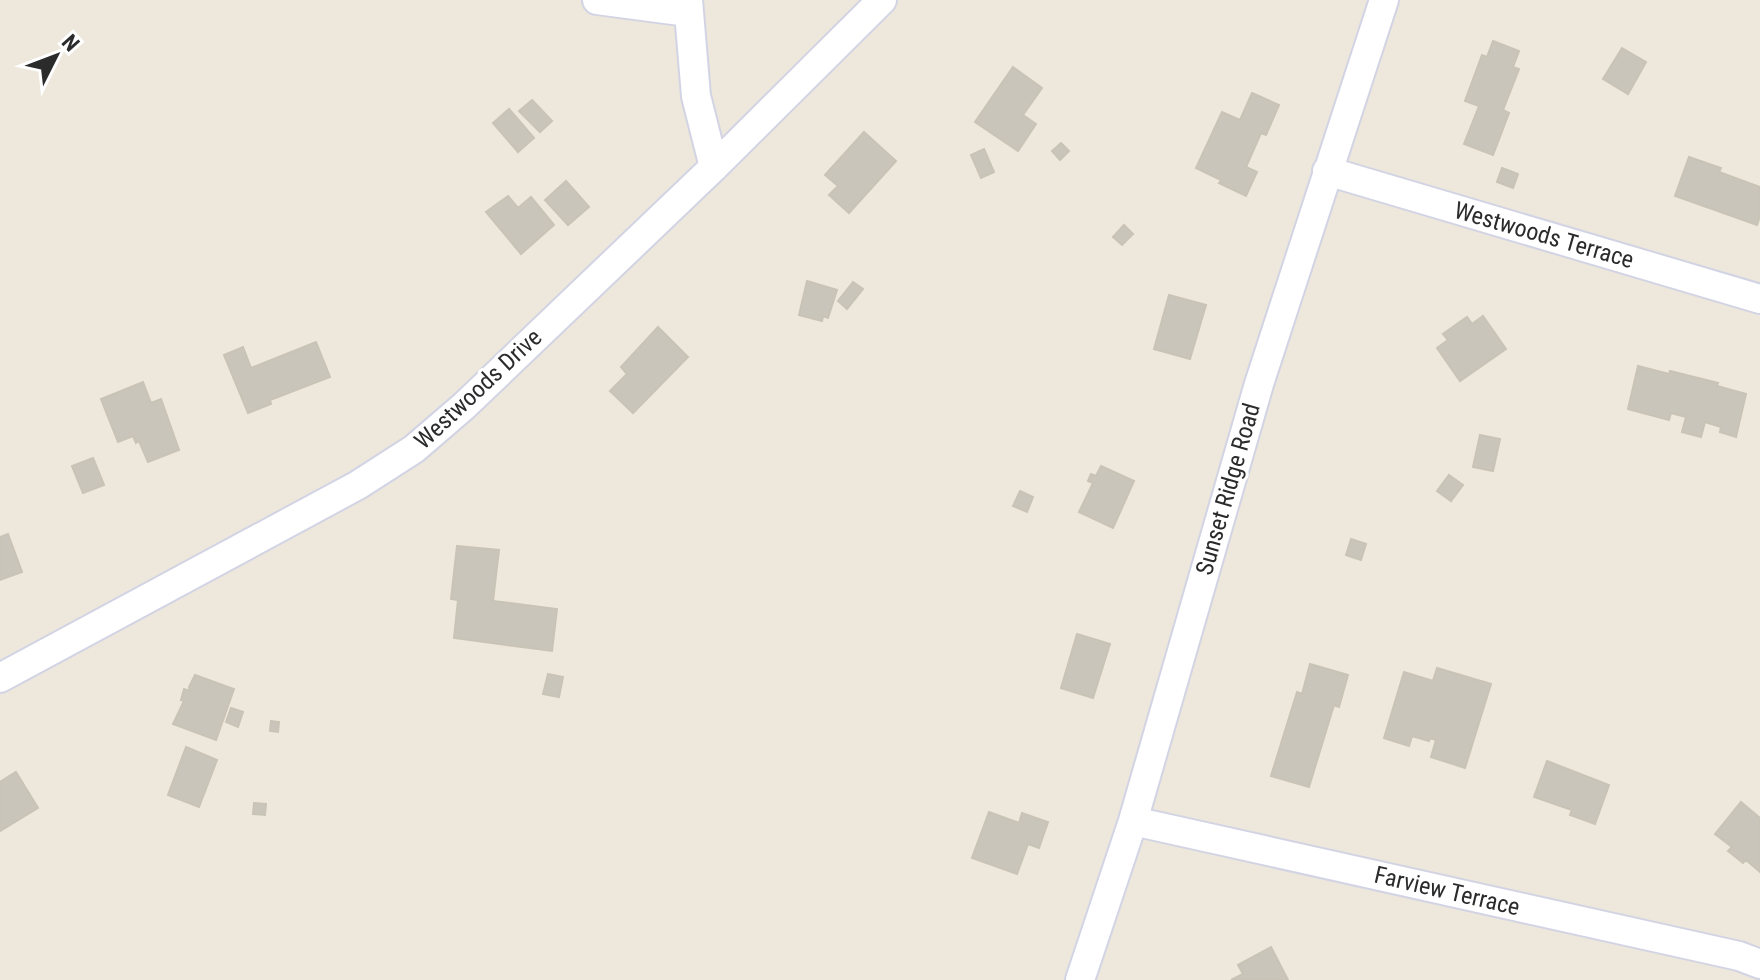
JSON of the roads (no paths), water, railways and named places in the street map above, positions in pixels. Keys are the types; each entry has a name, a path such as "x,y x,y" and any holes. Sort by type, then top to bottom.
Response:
{"street":[{"path":"597,0 688,6 696,96 714,167"},
{"name":"Westwoods Drive","path":"0,678 358,485 414,449 464,406 714,167 882,0"},
{"name":"Sunset Ridge Road","path":"1080,980 1133,821 1259,384 1384,0"},
{"name":"Westwoods Terrace","path":"1327,171 1760,299"},
{"name":"Farview Terrace","path":"1133,821 1739,956 1760,964"}]}
